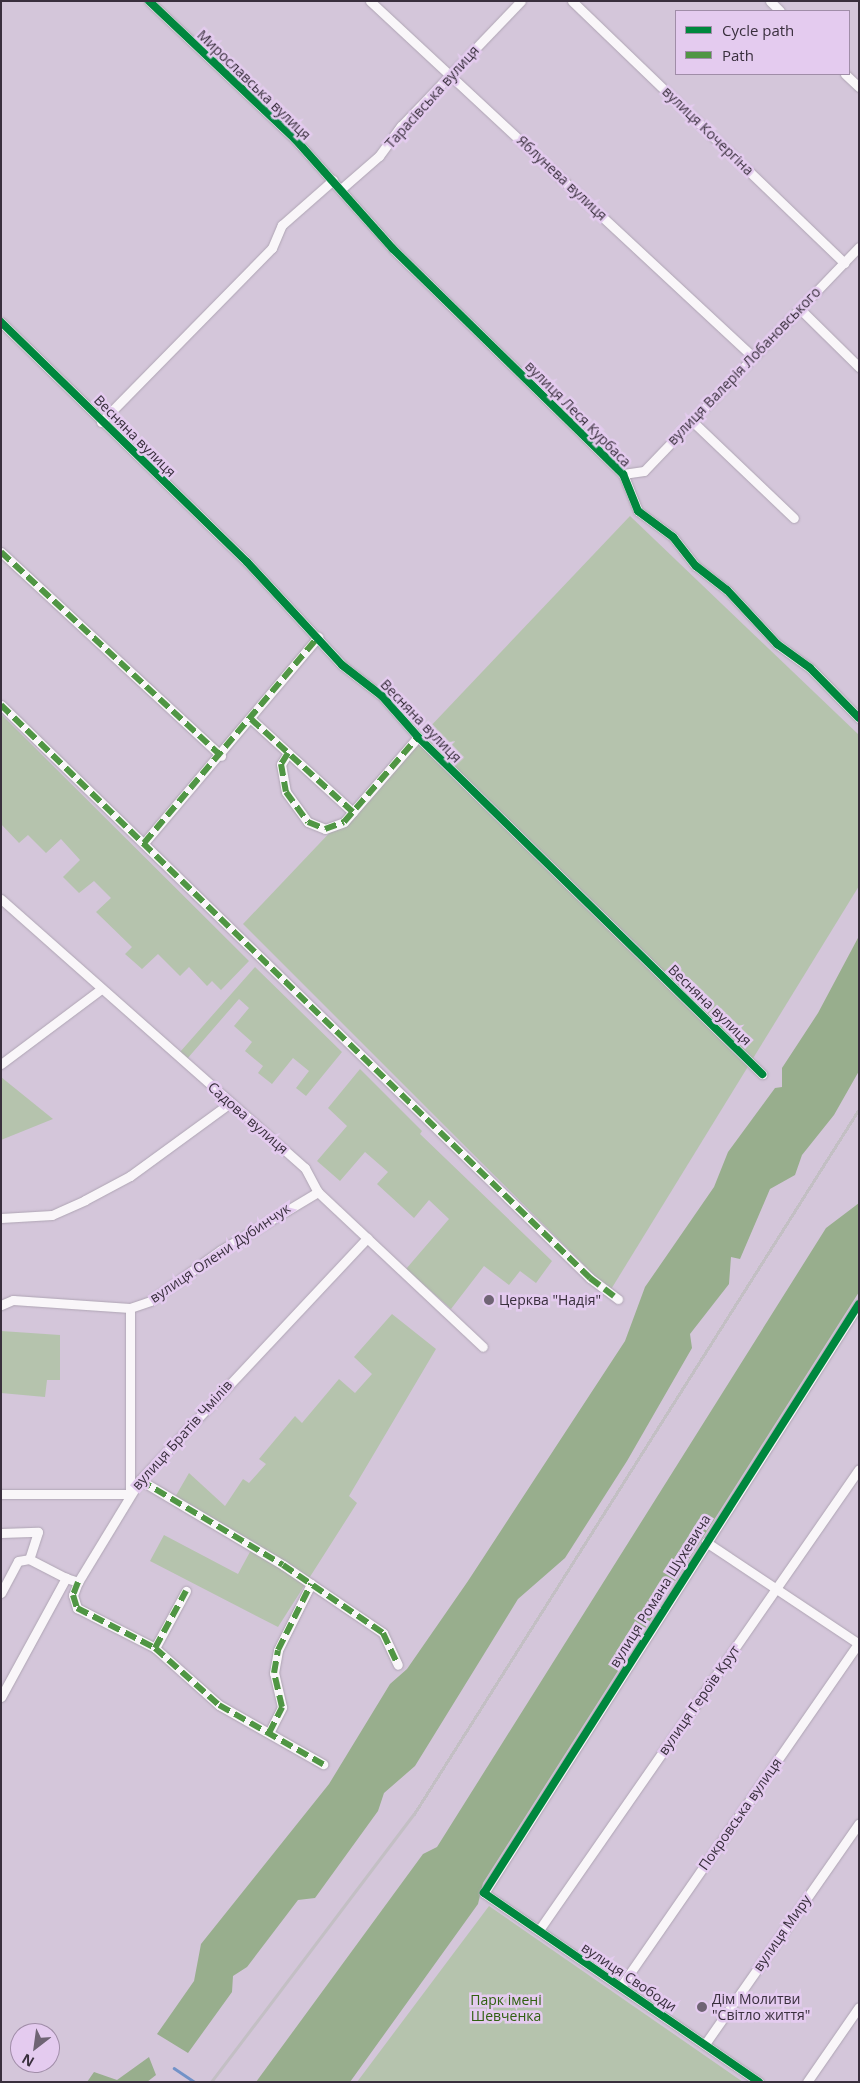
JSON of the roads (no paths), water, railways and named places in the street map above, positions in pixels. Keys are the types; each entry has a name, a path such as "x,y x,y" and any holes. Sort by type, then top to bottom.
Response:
{"street":[{"name":"Мирославська вулиця","path":"150,1 341,189"},
{"name":"Яблунева вулиця","path":"370,1 452,74 752,356"},
{"name":"Тарасівська вулиця","path":"341,189 379,156 452,74 521,1"},
{"name":"вулиця Кочергіна","path":"572,1 844,263"},
{"path":"770,1 779,10"},
{"path":"846,75 859,87"},
{"path":"101,422 272,248 282,224 333,180"},
{"name":"вулиця Леся Курбаса","path":"341,189 393,249 623,474 638,511 673,537 696,566 727,590 777,644 810,668 859,718"},
{"name":"вулиця Валерія Лобановського","path":"623,474 644,471 752,356 859,247"},
{"path":"800,309 859,367"},
{"name":"Весняна вулиця","path":"1,322 101,422 247,562 318,637 342,666 382,696 418,737 762,1074"},
{"path":"691,420 794,518"},
{"path":"1,552 221,756"},
{"path":"144,843 221,756 318,637"},
{"path":"1,705 590,1278 618,1299"},
{"path":"251,719 353,812"},
{"path":"288,753 281,764 286,792 308,822 325,829 344,822 418,737"},
{"name":"Садова вулиця","path":"1,899 100,990 305,1168 318,1192 483,1347"},
{"path":"1,1064 100,990"},
{"path":"1,1218 52,1215 85,1200 130,1176 230,1103"},
{"name":"вулиця Олени Дубинчук","path":"1,1305 13,1300 130,1308 150,1301 221,1250 318,1192"},
{"name":"вулиця Братів Чмілів","path":"78,1582 140,1480 367,1238"},
{"name":"вулиця Романа Шухевича","path":"484,1892 859,1304"},
{"path":"1,1494 130,1494 130,1308"},
{"name":"вулиця Героїв Крут","path":"539,1930 859,1469"},
{"path":"140,1480 311,1584 383,1633 398,1664"},
{"path":"1,1533 38,1532 29,1559"},
{"path":"706,1542 858,1643"},
{"path":"1,1593 18,1561 29,1559 78,1582 73,1595 77,1608 155,1648 219,1705 322,1764"},
{"path":"1,1697 4,1682 66,1578"},
{"path":"269,1734 282,1707 274,1674 278,1650 311,1584"},
{"path":"155,1648 186,1591"},
{"name":"Покровська вулиця","path":"621,1986 858,1643"},
{"name":"вулиця Миру","path":"705,2044 859,1823"},
{"name":"вулиця Свободи","path":"484,1892 760,2082"},
{"path":"807,2082 859,2007"}],"waterway":[{"path":"174,2068 195,2082"}],"railway":[{"path":"211,2082 414,1814 859,1109"}],"place":[{"name":"Церква \"Надія\"","path":"489,1300"},
{"name":"Дім Молитви \"Світло життя\"","path":"702,2007"}],"park label":[{"name":"Парк імені Шевченка","path":"506,2008"}]}
